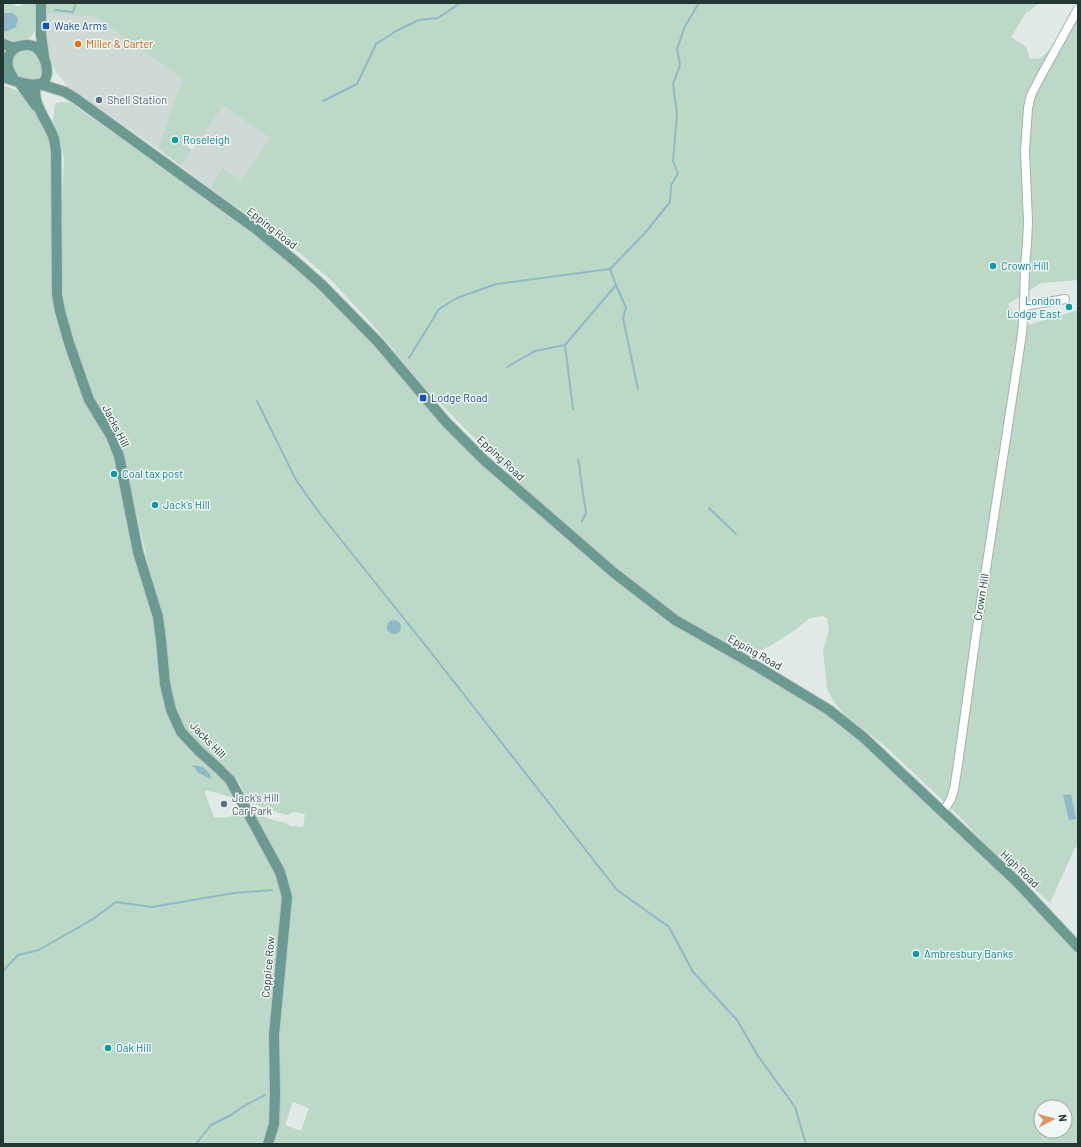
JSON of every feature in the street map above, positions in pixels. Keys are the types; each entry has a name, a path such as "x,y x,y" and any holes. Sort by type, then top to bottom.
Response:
{"main road":[{"path":"40,110 34,90 47,75 41,35 41,3"},
{"path":"6,62 12,50 21,46 35,35 41,21"},
{"path":"3,45 11,47 34,46 45,61"},
{"path":"3,45 7,51 6,62 9,70 40,110"},
{"name":"Epping Road","path":"45,61 55,82 66,92 256,229 322,285 378,342 446,422 484,460 613,572 675,620 758,666 829,710 863,737 943,812"},
{"path":"3,78 17,82 38,84"},
{"name":"Epping Road","path":"38,84 66,92"},
{"name":"Jacks Hill","path":"40,110 54,139 56,151 57,287 60,311 69,343 89,400 110,436 118,456 138,552 158,617 165,684 171,710 181,732 230,780 243,802"},
{"name":"Coppice Row","path":"243,802 280,872 287,897 274,1035 274,1124 268,1144"},
{"name":"High Road","path":"943,812 1015,880 1078,946"}],"street":[{"name":"Crown Hill","path":"943,812 952,794 958,764 976,628 1020,342 1024,306 1028,222 1025,151 1028,108 1031,95 1078,9"},
{"path":"1024,306 1065,299"}],"shaded area":[{"path":"46,13 96,17 182,79 158,149 67,86 56,72 48,56 45,35"},
{"path":"223,106 270,138 241,181 222,169 210,188 181,166"}],"green space":[{"path":"3,3 15,3 15,6 21,6 26,3 40,3 36,28 34,33 26,40 11,41 3,38 3,30 5,32 13,14 3,13"},
{"path":"46,3 1037,3 1037,5 1026,13 1011,37 1026,47 1030,59 1041,58 1065,33 1078,6 1078,280 1041,283 1008,304 1021,327 1078,310 1078,844 1050,903 991,850 954,811 885,746 847,717 834,702 827,689 823,650 829,630 827,618 823,616 810,618 795,630 770,646 751,654 696,627 660,603 519,483 425,388 371,323 331,280 290,245 210,188 222,168 241,181 270,138 223,106 198,142 191,137 185,144 192,150 181,166 158,149 182,79 96,17 46,13"},
{"path":"20,50 31,51 37,57 42,70 38,80 32,82 19,81 11,73 12,53"},
{"path":"3,85 18,91 32,104 50,143 53,159 51,220 52,296 63,345 84,400 110,447 117,470 158,637 161,689 168,718 180,740 198,757 218,772 238,799 206,790 205,793 214,817 229,817 235,813 240,806 280,882 282,900 269,1038 270,1112 265,1144 3,1144"},
{"path":"56,103 71,103 110,131 161,164 284,255 370,337 408,386 474,453 556,530 645,604 670,621 824,711 872,750 1012,883 1078,950 1078,1144 274,1144 279,1111 280,1028 291,902 289,882 240,784 228,769 192,740 180,721 171,697 167,643 164,625 123,454 92,396 77,356 66,317 61,288 60,255 64,158 53,120","holes":["251,803 288,815 293,812 305,814 303,827 291,826 257,814","293,1102 309,1108 301,1131 285,1125"]}],"water":[{"path":"3,13 13,13 18,18 16,27 5,32 3,30"},
{"path":"391,620 397,620 401,624 401,630 397,634 391,634 387,630 387,624"},
{"path":"192,765 203,767 210,774 211,780 199,773"},
{"path":"1071,794 1076,819 1069,820 1063,795"}],"waterway":[{"path":"55,10 73,12 76,3"},
{"path":"323,101 357,84 376,44 396,31 419,20 438,18 460,3"},
{"path":"409,358 439,309 457,298 496,284 610,269 644,234 670,202 671,185 678,174 673,161 677,114 673,84 680,65 677,49 685,26 699,3"},
{"path":"507,367 535,351 565,345 616,285 610,269"},
{"path":"616,285 626,308 623,318 638,389"},
{"path":"565,345 573,409"},
{"path":"257,401 296,480 318,511 617,890 669,927 693,972 737,1020 758,1056 795,1107 806,1144"},
{"path":"578,460 586,513 582,521"},
{"path":"709,508 736,534"},
{"path":"3,971 18,955 39,950 93,919 116,902 152,907 234,893 272,890"},
{"path":"196,1144 211,1125 265,1095"}],"place":[{"name":"Wake Arms","path":"46,26"},
{"name":"Miller & Carter","path":"78,44"},
{"name":"Shell Station","path":"99,100"},
{"name":"Roseleigh","path":"175,140"},
{"name":"Crown Hill","path":"993,266"},
{"name":"London Lodge East","path":"1069,307"},
{"name":"Lodge Road","path":"423,398"},
{"name":"Coal tax post","path":"114,474"},
{"name":"Jack's Hill","path":"155,505"},
{"name":"Jack's Hill Car Park","path":"224,804"},
{"name":"Ambresbury Banks","path":"916,954"},
{"name":"Oak Hill","path":"108,1048"}]}
